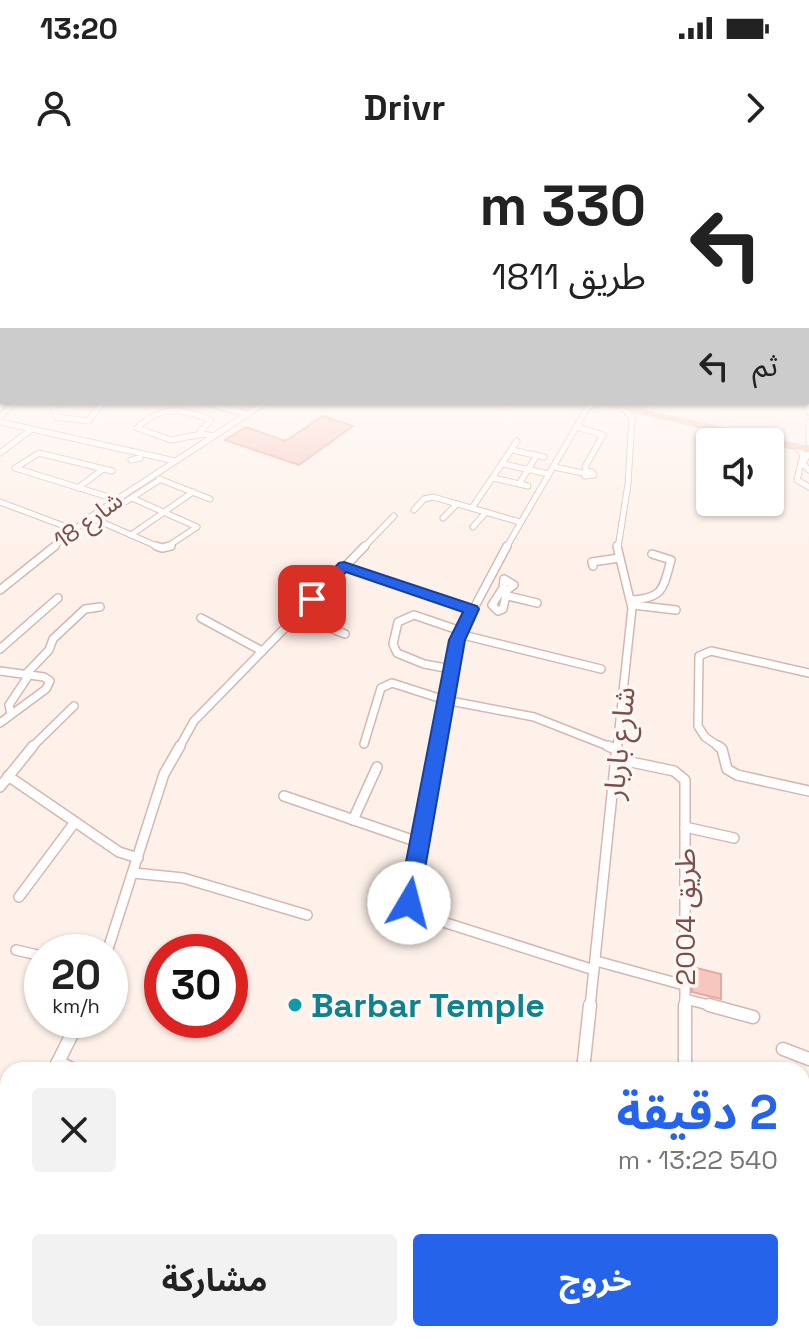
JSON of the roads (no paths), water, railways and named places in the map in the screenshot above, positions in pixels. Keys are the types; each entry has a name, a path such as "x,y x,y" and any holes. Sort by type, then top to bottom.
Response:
{"street":[{"path":"100,447 137,457 175,461"},
{"name":"شارع 18","path":"0,590 115,499 197,447"},
{"path":"472,508 514,447"},
{"path":"565,447 482,589 460,633 408,899 415,911 595,966 684,985"},
{"path":"503,464 528,470 585,472 597,447"},
{"name":"شارع باربار","path":"584,1062 632,602 617,544 628,484 630,447"},
{"path":"797,447 803,454 797,471 798,482 809,487"},
{"path":"808,447 803,465 809,470"},
{"path":"512,450 541,456 519,484"},
{"path":"112,471 39,453 15,468 115,499"},
{"path":"78,488 103,469"},
{"path":"797,471 809,470"},
{"path":"152,476 210,499"},
{"path":"493,478 528,486"},
{"path":"93,519 161,479"},
{"path":"131,535 193,492"},
{"path":"414,510 428,497 520,522"},
{"path":"93,519 164,548 196,528 194,524 132,498"},
{"path":"0,502 64,526"},
{"path":"443,518 457,504"},
{"path":"473,527 486,512"},
{"path":"113,934 164,774 173,753 194,721 394,516"},
{"path":"632,602 654,599 660,593 671,560 652,554"},
{"path":"593,566 592,562 598,559 619,558"},
{"path":"344,567 472,609"},
{"path":"500,578 503,595"},
{"path":"482,589 537,603"},
{"path":"0,649 58,598"},
{"path":"632,602 676,610"},
{"path":"11,714 9,705 27,675 50,649 53,639 85,609 100,607"},
{"path":"297,615 345,634"},
{"path":"451,669 424,664 397,653 393,644 398,622 414,615 460,633 601,669"},
{"path":"201,618 262,651"},
{"path":"809,673 711,651 699,656 698,726 705,737 722,749 727,769 743,777 809,791"},
{"path":"0,671 47,677 50,684 0,723"},
{"path":"364,744 384,684 395,683 445,700 524,714 618,755"},
{"path":"0,787 32,747 74,706"},
{"name":"طريق 2004","path":"618,755 674,771 685,780 685,1062"},
{"path":"353,820 377,767"},
{"path":"8,776 119,852 138,858"},
{"path":"284,796 418,842"},
{"path":"19,897 75,822"},
{"path":"685,827 734,838"},
{"path":"134,873 183,878 307,915"},
{"path":"16,950 24,952"},
{"path":"685,999 753,1017"},
{"path":"58,1062 70,1038"},
{"path":"783,1049 809,1059"}],"place":[{"name":"Barbar Temple","path":"295,1005"}]}
